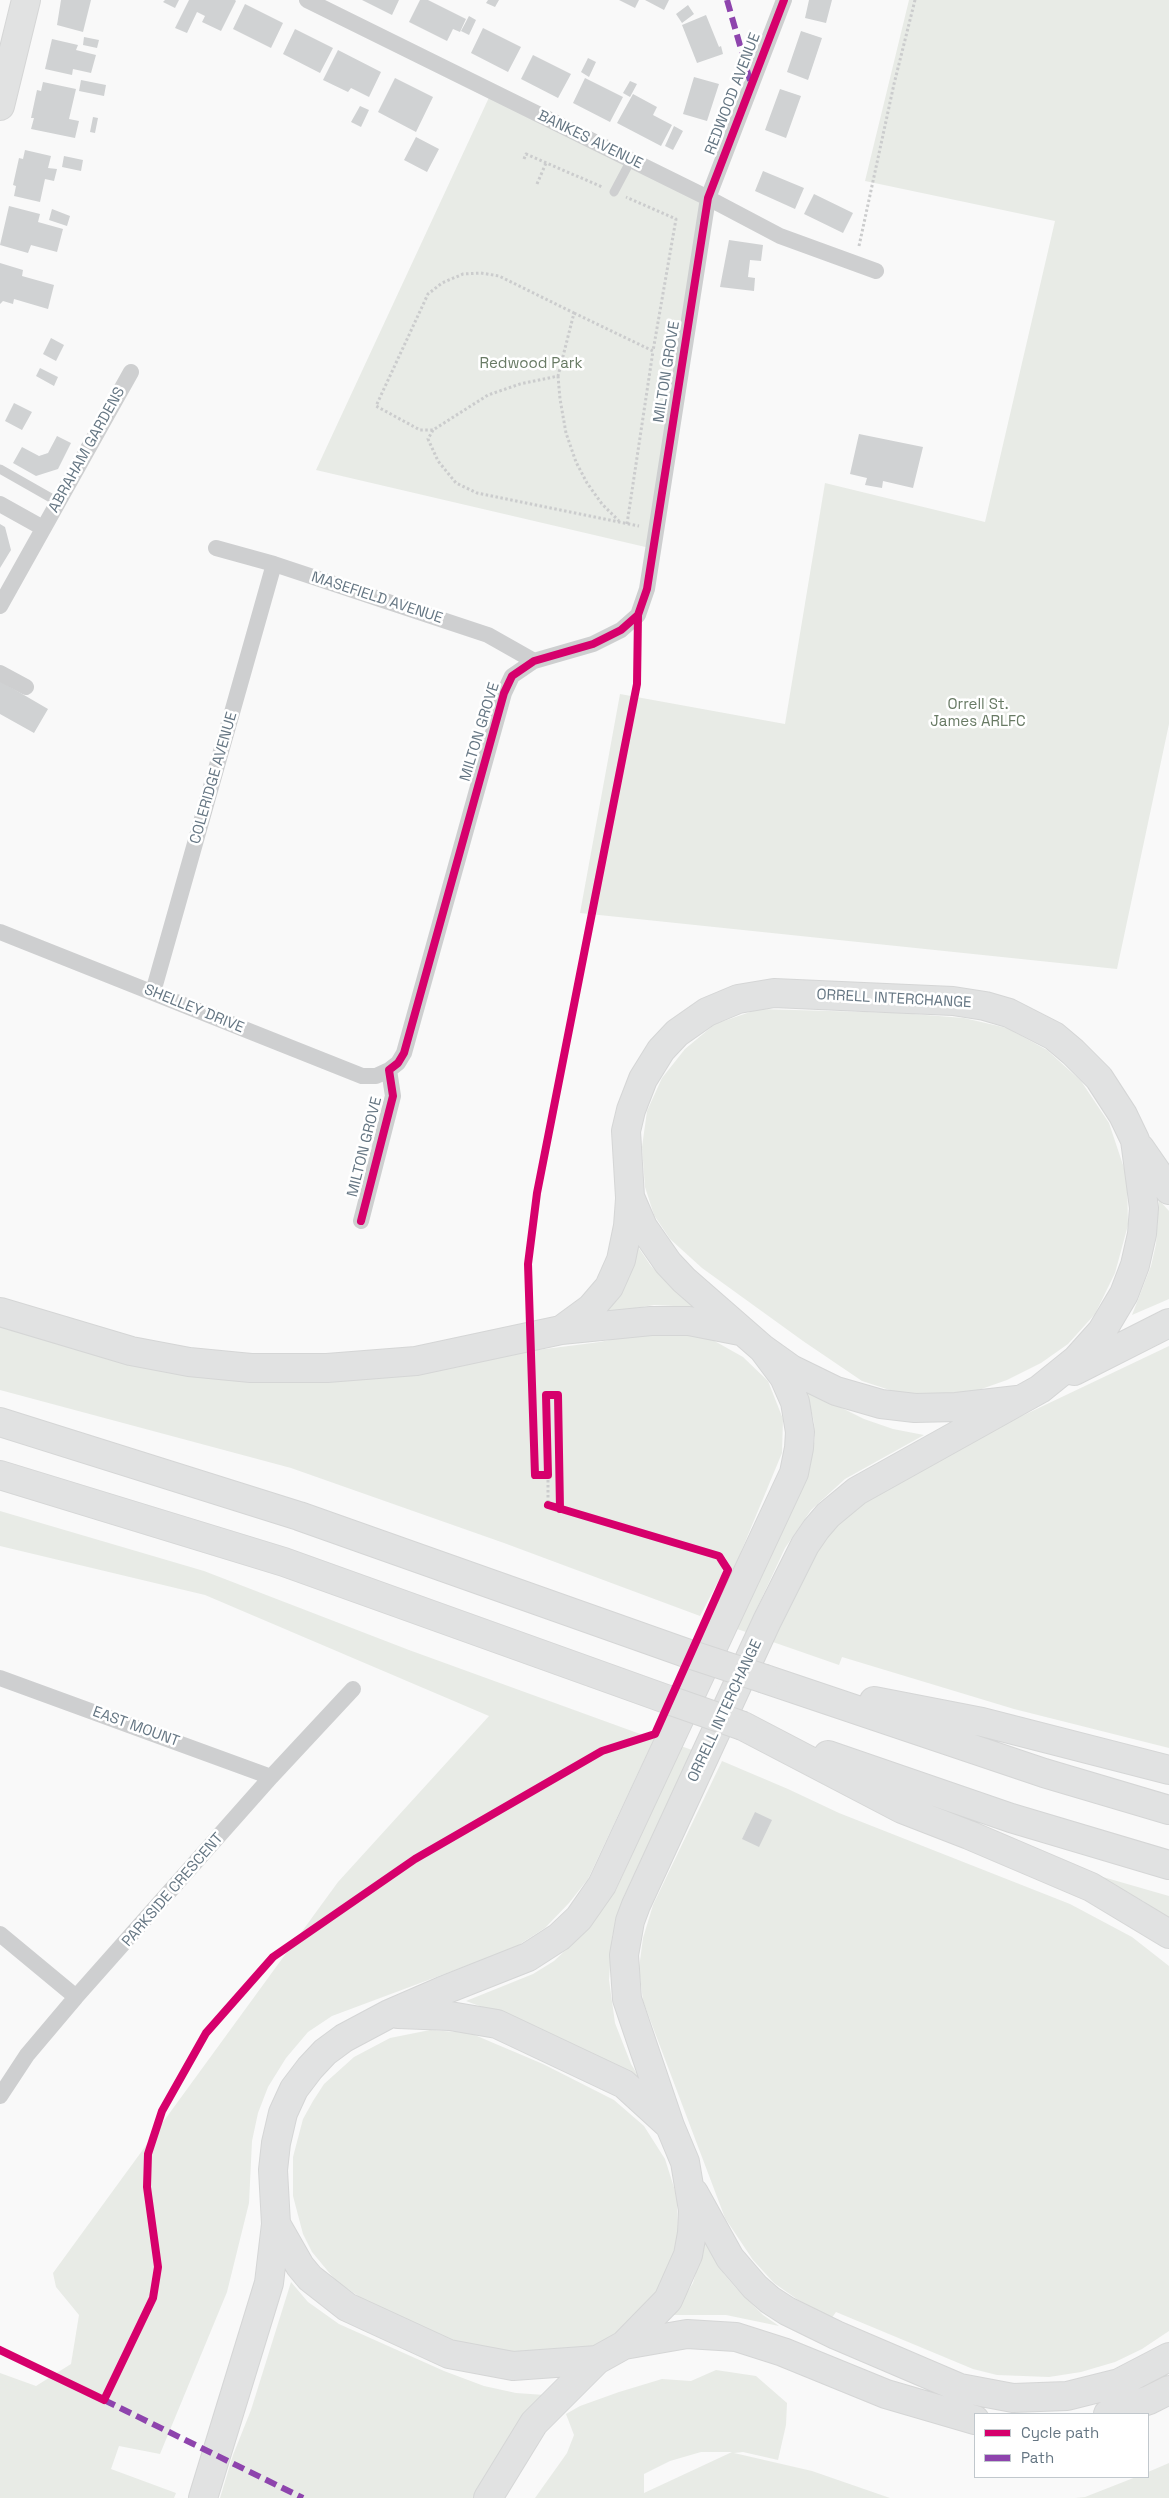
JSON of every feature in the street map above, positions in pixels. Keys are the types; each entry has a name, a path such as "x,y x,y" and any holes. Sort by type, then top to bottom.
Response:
{"highway":[{"path":"0,106 26,0"},
{"name":"ORRELL INTERCHANGE","path":"764,1349 784,1377 795,1402 800,1432 794,1473 602,1885 579,1918 559,1937 528,1957 389,2014 344,2038 325,2052 310,2068 294,2089 284,2113 276,2143 273,2170 276,2224 300,2266 326,2291 347,2306 425,2344 472,2360 513,2366 597,2360 624,2345 668,2300 683,2270 692,2233 690,2188 685,2162 670,2126 627,1999 624,1977 626,1938 636,1905 767,1621 805,1545 816,1529 842,1502 873,1481 1028,1394 1076,1360 1102,1331 1124,1294 1136,1265 1142,1234 1144,1208 1135,1140 1110,1094 1088,1067 1054,1036 1009,1013 953,1000 774,993 738,999 707,1012 677,1033 657,1056 637,1092 626,1131 630,1197 642,1227 668,1263 742,1332 791,1369 822,1385 881,1404 915,1408 956,1407 1028,1394"},
{"path":"1135,1140 1169,1190"},
{"path":"561,1330 591,1308 612,1280 621,1260 628,1226 630,1197"},
{"path":"0,1312 131,1351 188,1362 251,1368 327,1368 416,1361 561,1330 669,1320 710,1324 742,1332"},
{"path":"1028,1394 1169,1323"},
{"path":"0,1422 299,1516 686,1653 1044,1773 1169,1810"},
{"path":"0,1475 284,1562 666,1699 1011,1818 1169,1865"},
{"path":"765,1679 982,1722 1169,1770"},
{"path":"744,1726 902,1809 969,1835 1091,1887 1169,1934"},
{"name":"ORRELL INTERCHANGE","path":"389,2014 450,2016 497,2024 624,2084 670,2126"},
{"path":"690,2188 730,2258 755,2287 770,2300 787,2311 836,2335 960,2388 1013,2398 1067,2396 1119,2383 1169,2357"},
{"path":"203,2498 269,2283 276,2224"},
{"path":"624,2345 688,2334 736,2337 783,2352 886,2394 974,2420"},
{"path":"488,2498 534,2423 597,2360"},
{"path":"1111,2413 1149,2400 1169,2390"}],"street":[{"name":"BANKES AVENUE","path":"307,0 708,198 780,236 876,271"},
{"name":"REDWOOD AVENUE","path":"708,198 783,0"},
{"name":"MILTON GROVE","path":"361,1221 393,1096 389,1070 398,1063 404,1053 504,693 512,676 534,661 593,644 621,630 638,614 647,589 708,198"},
{"name":"ABRAHAM GARDENS","path":"0,606 131,372"},
{"name":"ABRAHAM GARDENS","path":"0,504 43,528"},
{"name":"MASEFIELD AVENUE","path":"216,548 274,564 488,635 534,661"},
{"name":"COLERIDGE AVENUE","path":"153,992 274,564"},
{"path":"0,672 26,687"},
{"name":"SHELLEY DRIVE","path":"0,932 362,1076 376,1076 389,1070"},
{"name":"EAST MOUNT","path":"0,1678 271,1777"},
{"name":"PARKSIDE CRESCENT","path":"0,2096 27,2055 76,1997 271,1777 353,1689"},
{"path":"0,1934 76,1997"}],"lane":[{"path":"614,192 631,160"},
{"path":"0,469 58,502"}],"path":[{"path":"855,263 892,93 915,0"},
{"path":"524,159 526,154 676,219 627,524"},
{"path":"537,184 546,163"},
{"path":"433,430 420,430 376,406 428,294 442,283 463,274 481,273 498,276 654,351"},
{"path":"574,313 558,376 566,434 576,462 592,490 620,522"},
{"path":"558,376 520,384 488,395 433,430 428,439 438,461 456,483 477,493 657,530"},
{"path":"548,1465 545,1475 551,1506"}],"green space":[{"name":"Orrell St. James ARLFC","path":"909,0 1169,0 1169,724 1117,969 580,913 620,694 785,724 825,483 985,522 1055,221 865,181"},
{"name":"Redwood Park","path":"492,91 708,198 654,549 316,470"},
{"path":"759,1009 900,1013 964,1018 1007,1028 1047,1050 1081,1081 1109,1123 1127,1177 1128,1225 1115,1273 1095,1314 1068,1344 1041,1363 1007,1380 970,1393 934,1397 896,1392 862,1381 702,1268 670,1239 654,1215 645,1187 642,1147 647,1111 662,1078 685,1049 715,1024"},
{"path":"1159,1200 1169,1211 1169,1299 1132,1315 1151,1266 1156,1244"},
{"path":"636,1244 651,1266 674,1288 708,1314 674,1306 654,1305 599,1314"},
{"path":"0,1327 157,1366 498,1355 600,1342 650,1331 679,1331 711,1339 743,1357 768,1381 783,1419 782,1453 733,1571 725,1557 722,1574 700,1616 504,1543 291,1468 0,1390"},
{"path":"1169,1346 1169,1748 1014,1709 842,1657 839,1665 770,1641 817,1550 835,1525 859,1502 902,1473"},
{"path":"806,1390 864,1419 893,1429 924,1435 845,1479 811,1510 785,1548 746,1632 737,1629 810,1466 815,1438 814,1422"},
{"path":"0,1511 204,1571 409,1650 654,1739 588,1879 569,1903 545,1928 514,1948 332,2016 308,2032 286,2058 268,2087 258,2113 252,2141 249,2203 227,2292 160,2454 119,2446 111,2469 176,2493 174,2498 0,2498 0,2373 36,2386 71,2364 79,2315 56,2287 53,2273 338,1882 489,1716 205,1595 0,1546"},
{"path":"681,1746 692,1750 624,1896 612,1937 609,1980 615,2023 631,2064 642,2082 509,2017 466,2001 533,1974 554,1961 588,1929 616,1890"},
{"path":"722,1761 839,1813 1070,1904 1132,1937 1169,1966 1169,2331 1142,2349 1115,2362 1081,2372 1049,2377 997,2375 973,2369 836,2312 831,2319 801,2302 774,2283 753,2260 725,2218 643,2001 639,1968 643,1938 653,1905"},
{"path":"1089,1873 1169,1896 1169,1920 1143,1901"},
{"path":"430,2030 470,2033 543,2064 614,2100 644,2126 665,2159 677,2197 678,2236 674,2255 659,2292 634,2324 582,2355 483,2354 364,2300 336,2281 312,2252 303,2234 293,2196 293,2157 303,2119 313,2101 324,2084 354,2057 390,2038"},
{"path":"705,2241 724,2274 736,2288 763,2315 779,2326 726,2315 673,2315 693,2283"},
{"path":"291,2282 308,2302 339,2324 444,2371 484,2386 516,2393 545,2395 524,2417 474,2498 220,2498 233,2455 251,2410"},
{"path":"716,2370 756,2376 787,2403 786,2425 778,2460 743,2452 734,2453 812,2471 890,2498 535,2498 567,2453 574,2435 566,2414 580,2406 662,2379 691,2381","holes":["701,2452 732,2452 644,2493 644,2474 670,2461"]},
{"path":"1169,2463 1169,2498 1075,2498 1085,2497 1133,2478 1149,2478 1149,2472"}],"building":[{"path":"61,0 91,0 83,32 57,25"},
{"path":"165,0 179,0 175,8 163,2"},
{"path":"189,0 236,1 221,31 202,22 205,16 197,12 187,33 175,28"},
{"path":"362,0 399,0 392,15"},
{"path":"420,0 428,0 466,19 460,32 453,29 447,41 409,22"},
{"path":"488,0 499,0 495,7 486,3"},
{"path":"619,0 639,0 635,8"},
{"path":"645,0 669,0 664,10"},
{"path":"809,0 832,0 826,23 805,18"},
{"path":"245,4 283,23 271,48 233,29"},
{"path":"688,5 694,14 682,23 676,14"},
{"path":"706,15 723,54 697,63 682,25"},
{"path":"469,16 476,20 469,35 461,31"},
{"path":"483,28 521,47 508,72 471,53"},
{"path":"295,29 333,48 320,73 283,54"},
{"path":"801,31 822,38 808,80 787,72"},
{"path":"84,37 99,40 97,48 83,45"},
{"path":"52,39 78,45 76,50 96,55 91,73 73,69 72,75 45,69"},
{"path":"338,50 381,72 369,97 351,88 348,92 323,80"},
{"path":"533,55 571,74 558,98 521,79"},
{"path":"588,58 596,62 589,77 581,72"},
{"path":"694,77 719,84 707,121 683,114"},
{"path":"395,78 433,97 416,132 378,112"},
{"path":"585,78 623,97 610,122 573,103"},
{"path":"81,80 106,85 104,96 79,91"},
{"path":"630,81 637,84 630,97 623,93"},
{"path":"43,82 76,89 69,119 79,121 75,138 31,129 34,118 31,118 37,90 41,91"},
{"path":"780,89 801,96 786,138 765,130"},
{"path":"633,94 657,107 653,115 672,125 661,146 617,123"},
{"path":"360,106 369,110 361,127 351,122"},
{"path":"93,117 98,118 95,133 90,132"},
{"path":"674,126 683,131 673,150 665,146"},
{"path":"416,137 439,149 427,172 404,160"},
{"path":"25,150 51,156 48,168 57,169 54,181 45,179 40,202 14,196 16,186 13,185 19,158 23,159"},
{"path":"64,156 83,160 81,171 62,167"},
{"path":"763,171 804,188 795,209 755,191"},
{"path":"814,194 853,213 843,233 804,214"},
{"path":"9,206 40,214 38,222 63,229 57,252 31,245 28,253 0,245"},
{"path":"52,209 70,216 67,226 49,220"},
{"path":"729,240 763,245 761,261 750,260 748,277 755,278 754,291 720,287"},
{"path":"0,263 23,270 22,276 54,285 48,309 14,299 13,304 3,301 0,304"},
{"path":"51,338 64,345 56,361 43,354"},
{"path":"40,368 58,377 54,386 36,376"},
{"path":"14,403 32,412 22,430 5,421"},
{"path":"859,434 923,447 913,488 883,481 882,488 865,485 867,478 850,474"},
{"path":"57,436 71,443 58,469 36,476 13,463 22,447 39,456 48,453"},
{"path":"0,524 5,527 11,550 0,568"},
{"path":"0,681 48,709 34,733 0,714"},
{"path":"755,1812 772,1820 759,1847 742,1839"}],"marked path":[{"path":"727,0 751,84"},
{"path":"104,2400 303,2498"}],"cycle path":[{"path":"361,1221 393,1096 389,1070 398,1063 404,1053 504,693 512,676 534,661 593,644 621,630 638,615 647,589 708,198 784,0"},
{"path":"560,1509 558,1395 546,1395 548,1475 535,1475 528,1264 537,1193 637,684 638,615"},
{"path":"0,2350 104,2400 153,2298 158,2267 147,2187 148,2154 162,2111 206,2033 273,1957 415,1859 602,1751 655,1734 728,1570 719,1556 548,1505"}]}
